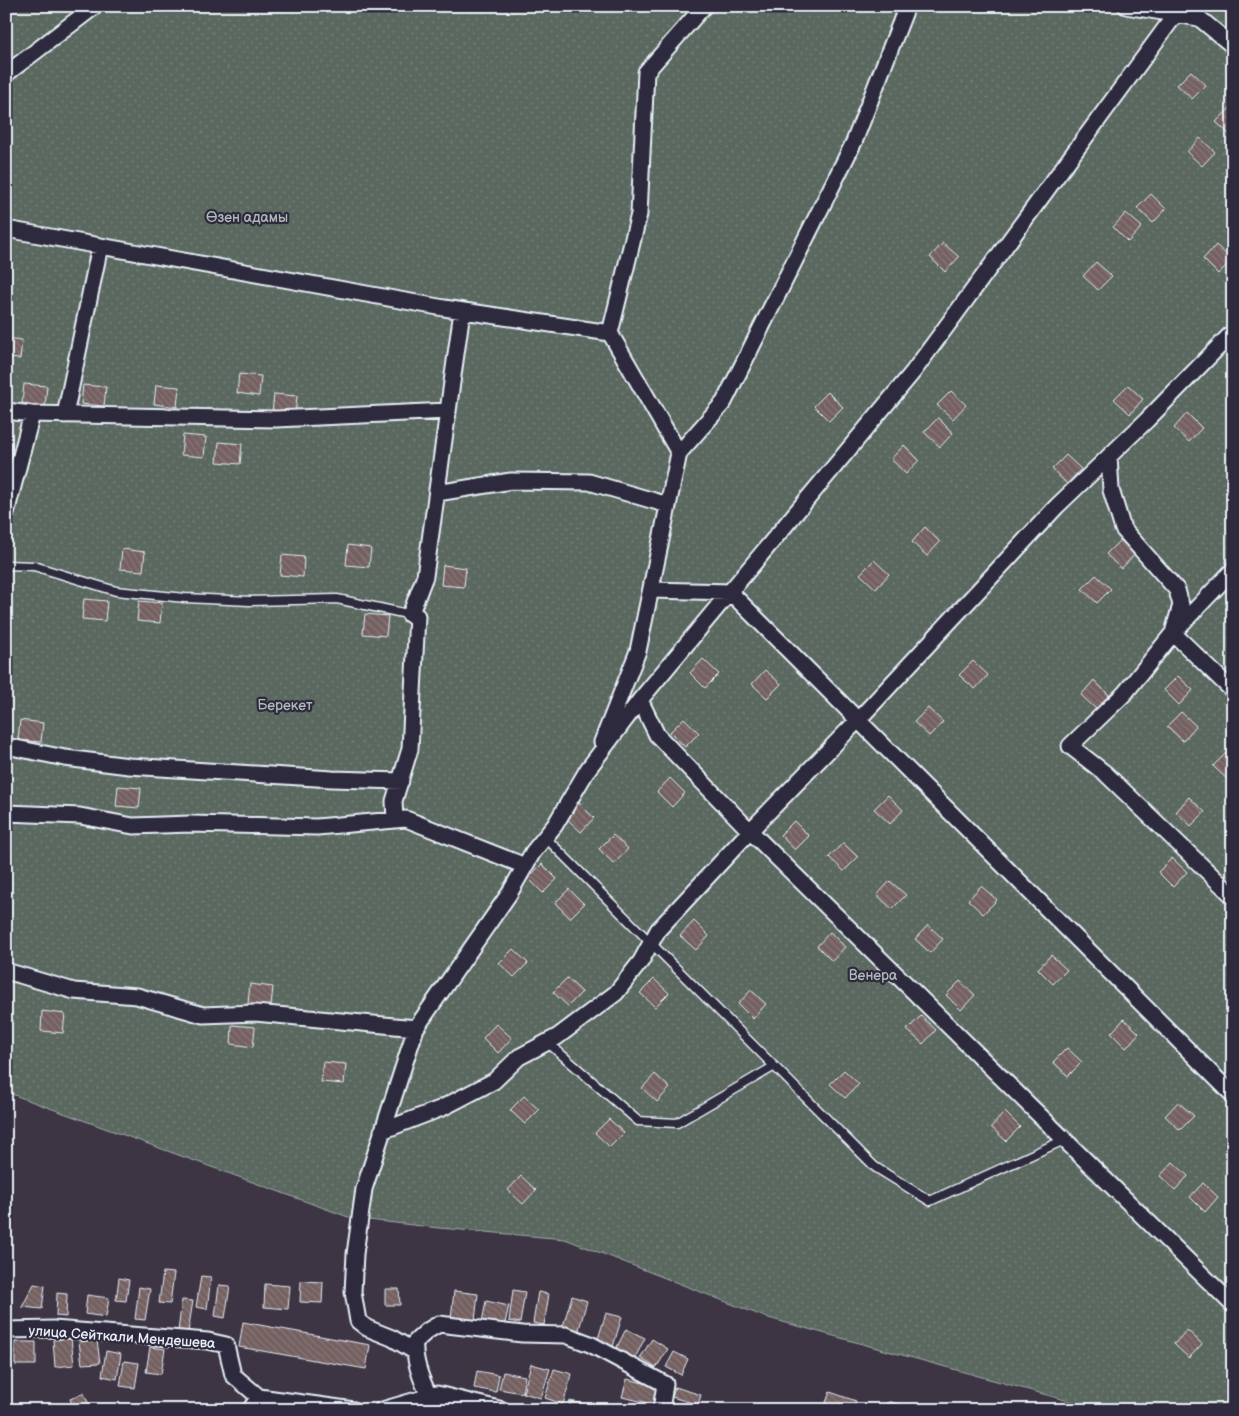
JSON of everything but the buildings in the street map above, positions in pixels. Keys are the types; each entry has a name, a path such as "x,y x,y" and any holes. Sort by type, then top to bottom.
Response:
{"street":[{"path":"6,74 95,6"},
{"path":"679,452 610,333 639,214 646,72 704,6"},
{"path":"594,761 638,651 679,452 724,402 854,142 907,6"},
{"path":"1126,6 1199,18 1233,46"},
{"path":"414,1351 392,1338 367,1328 358,1321 353,1292 355,1254 364,1189 416,1028 508,894 594,761 640,700 913,372 1007,240 1175,14"},
{"path":"6,229 462,311 610,333"},
{"path":"65,415 100,246"},
{"path":"395,820 394,801 410,749 413,615 425,576 462,311"},
{"path":"382,1130 442,1108 494,1081 519,1057 547,1042 616,993 651,944 658,930 750,831 858,720 1057,506 1233,332"},
{"path":"6,411 65,415 276,419 448,411"},
{"path":"6,512 32,414"},
{"path":"1109,456 1111,490 1123,530 1176,590 1181,605 1173,632"},
{"path":"436,492 511,480 589,482 668,505"},
{"path":"1233,570 1173,632 1125,693 1070,746 1106,774 1233,896"},
{"path":"651,590 730,592 1233,1095"},
{"path":"1173,632 1233,691"},
{"path":"640,700 657,735 750,831 1233,1305"},
{"path":"6,746 65,758 128,766 332,779 401,781"},
{"path":"6,813 80,816 133,826 190,824 317,827 406,819 525,866"},
{"path":"6,971 74,991 137,996 203,1015 255,1013 416,1028"},
{"path":"436,1410 429,1396 414,1351 415,1342 426,1331 439,1324 522,1334 566,1335 615,1356 665,1384 661,1410"},
{"name":"улица Сейткали Мендешева","path":"6,1330 53,1329 208,1341 226,1345 233,1375 259,1397"},
{"path":"382,1410 437,1394 503,1410"},
{"path":"250,1410 259,1397 354,1410"}],"lane":[{"path":"6,565 34,566 116,591 185,598 250,601 337,600 413,615"},
{"path":"545,837 875,1168 930,1201 1064,1140"},
{"path":"547,1042 638,1121 677,1123 773,1067"},
{"path":"890,1410 890,1407 901,1410"}],"green space":[{"path":"6,6 1233,6 1233,1410 1101,1410 765,1317 565,1239 351,1218 6,1092"}],"park label":[{"name":"Өзен адамы","path":"247,217"},
{"name":"Берекет","path":"285,705"},
{"name":"Венера","path":"873,975"}]}
